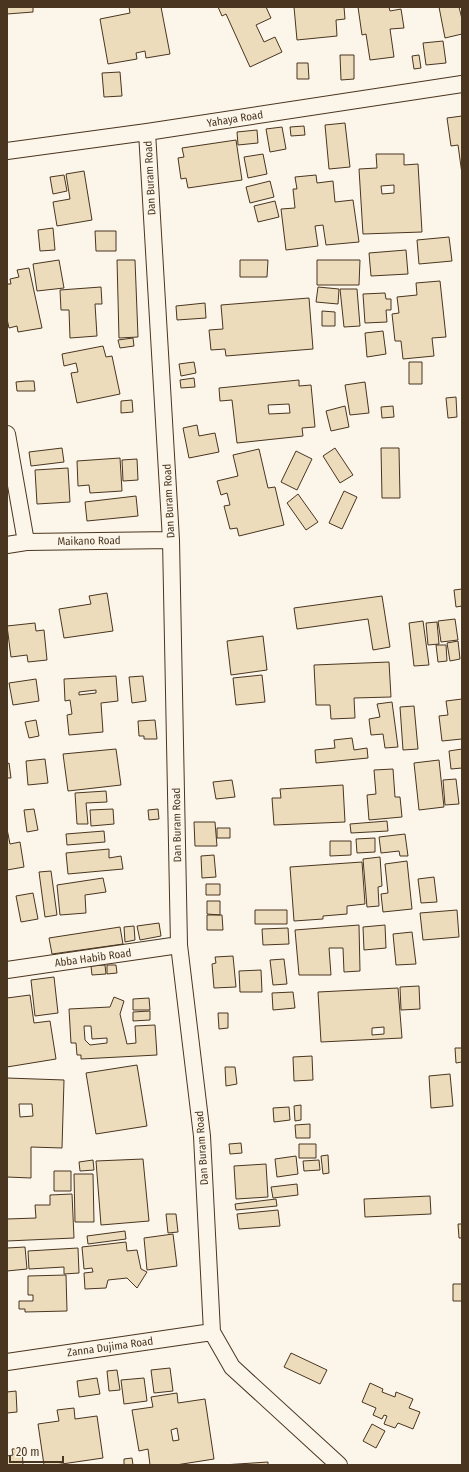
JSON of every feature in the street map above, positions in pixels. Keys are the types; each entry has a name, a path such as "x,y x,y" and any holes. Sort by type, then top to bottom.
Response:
{"street":[{"name":"Yahaya Road","path":"7,151 147,132 462,84"},
{"name":"Dan Buram Road","path":"147,132 171,540 179,945 202,1136 212,1332 232,1367 336,1464"},
{"path":"7,434 26,542"},
{"name":"Maikano Road","path":"7,545 26,542 171,540"},
{"name":"Abba Habib Road","path":"7,970 179,945"},
{"name":"Zanna Dujima Road","path":"7,1362 212,1332"}],"building":[{"path":"7,7 33,7 33,12 7,14"},
{"path":"129,7 161,7 170,54 146,58 145,51 136,53 137,59 108,64 100,19 130,13"},
{"path":"218,7 266,7 271,18 256,25 264,42 275,37 282,52 250,67 226,14 222,16"},
{"path":"294,7 344,7 345,19 336,20 337,36 297,40"},
{"path":"358,7 389,7 390,11 401,9 404,28 390,29 394,57 370,60 366,34 362,35"},
{"path":"439,7 459,7 462,19 462,34 445,38"},
{"path":"443,41 446,63 426,65 423,43"},
{"path":"340,55 354,55 354,79 341,80"},
{"path":"419,55 421,68 414,69 412,56"},
{"path":"297,63 308,63 309,79 297,79"},
{"path":"120,72 122,96 104,97 102,73"},
{"path":"462,116 462,174 458,145 451,146 447,118"},
{"path":"345,123 350,167 329,169 325,125"},
{"path":"304,126 305,135 291,136 290,127"},
{"path":"282,127 286,149 270,152 266,129"},
{"path":"257,130 258,143 238,145 237,132"},
{"path":"236,140 242,180 188,188 186,178 181,179 178,158 184,157 182,148"},
{"path":"263,154 267,174 248,178 244,157"},
{"path":"376,154 404,154 404,165 418,164 422,232 363,234 359,169 377,168","holes":["394,185 394,193 382,194 381,186"]},
{"path":"84,171 92,220 57,226 53,202 70,199 66,174"},
{"path":"64,175 67,191 53,194 50,177"},
{"path":"316,175 317,183 333,181 335,202 353,200 359,242 326,245 323,225 315,226 318,246 286,250 281,209 295,208 293,189 297,189 295,177"},
{"path":"270,181 274,197 250,203 246,187"},
{"path":"275,201 279,217 258,222 254,206"},
{"path":"53,228 55,250 40,251 38,230"},
{"path":"95,231 116,231 116,251 96,251"},
{"path":"449,237 452,261 419,264 417,240"},
{"path":"406,250 408,274 371,276 369,253"},
{"path":"59,260 64,288 37,291 33,264"},
{"path":"117,260 135,260 138,337 119,338"},
{"path":"240,260 268,260 267,277 240,277"},
{"path":"317,260 360,260 359,285 317,285"},
{"path":"29,268 42,328 18,332 17,326 9,328 7,319 7,284 11,284 10,279 19,277 17,270"},
{"path":"440,281 446,337 432,338 434,356 403,359 401,341 395,341 392,314 399,313 397,297 417,295 416,283"},
{"path":"101,287 102,304 95,304 97,336 70,338 69,310 61,310 60,290"},
{"path":"318,287 339,289 338,304 316,302"},
{"path":"340,289 357,289 360,326 344,327"},
{"path":"385,293 386,299 391,299 391,310 386,310 387,322 365,323 363,294"},
{"path":"309,298 313,349 226,356 225,349 211,350 209,330 223,329 221,305"},
{"path":"205,303 206,318 177,320 176,306"},
{"path":"322,311 335,312 335,326 322,326"},
{"path":"383,331 386,354 367,357 365,333"},
{"path":"133,338 134,346 120,348 118,340"},
{"path":"103,346 106,357 112,356 120,394 77,403 71,373 78,372 76,363 64,366 62,354"},
{"path":"194,362 196,373 181,376 179,364"},
{"path":"409,362 422,362 422,384 409,384"},
{"path":"194,378 195,387 181,388 180,380"},
{"path":"299,380 299,386 311,385 315,427 302,428 303,436 237,443 232,400 220,401 219,388","holes":["289,404 290,413 269,414 268,405"]},
{"path":"34,381 35,391 17,391 16,382"},
{"path":"365,382 369,413 350,415 345,385"},
{"path":"456,397 457,417 448,418 446,398"},
{"path":"132,400 133,412 121,413 121,401"},
{"path":"345,406 349,427 331,431 326,411"},
{"path":"393,406 394,417 382,418 381,407"},
{"path":"197,425 199,436 215,433 219,452 189,458 183,428"},
{"path":"62,448 64,462 31,466 29,452"},
{"path":"335,448 353,475 340,483 323,456"},
{"path":"381,448 399,448 400,498 382,498"},
{"path":"259,449 268,488 275,487 284,525 239,536 237,528 230,529 224,506 230,505 227,493 221,495 217,481 238,476 233,455"},
{"path":"296,451 312,459 297,490 281,482"},
{"path":"120,458 122,491 90,493 89,485 78,486 77,461"},
{"path":"137,459 138,480 123,481 122,460"},
{"path":"68,468 70,502 37,504 35,470"},
{"path":"344,491 357,497 342,529 329,523"},
{"path":"298,494 318,522 306,530 287,503"},
{"path":"136,496 138,516 87,521 85,502"},
{"path":"462,589 462,606 456,607 454,590"},
{"path":"107,593 113,631 64,638 59,609 91,604 89,596"},
{"path":"382,596 390,647 373,650 368,619 297,629 294,608"},
{"path":"455,619 458,640 441,642 438,621"},
{"path":"423,621 429,665 414,666 409,623"},
{"path":"437,622 439,644 428,645 426,623"},
{"path":"35,623 36,631 44,630 47,660 28,662 27,655 11,657 7,626"},
{"path":"263,636 267,670 231,675 227,641"},
{"path":"458,641 460,659 450,661 447,643"},
{"path":"436,645 446,645 447,661 438,662"},
{"path":"389,662 391,697 354,698 355,718 331,719 330,705 316,705 314,665"},
{"path":"262,675 265,702 236,705 233,678"},
{"path":"116,676 118,701 101,703 103,732 69,735 67,715 72,714 70,700 65,701 64,679","holes":["96,690 96,693 79,695 79,692"]},
{"path":"143,676 146,701 132,703 129,677"},
{"path":"36,679 39,701 13,705 9,683"},
{"path":"462,699 462,739 442,741 439,716 448,715 446,701"},
{"path":"392,702 398,747 385,748 383,734 371,735 369,719 380,717 377,704"},
{"path":"414,706 418,749 403,750 400,707"},
{"path":"36,720 39,736 29,738 25,722"},
{"path":"155,720 157,739 144,739 144,736 139,736 138,721"},
{"path":"352,738 354,750 367,748 368,758 316,763 315,750 335,748 334,740"},
{"path":"116,749 121,785 68,791 63,754"},
{"path":"462,749 462,768 451,769 449,751"},
{"path":"45,759 48,783 28,785 26,761"},
{"path":"439,760 444,807 419,810 414,763"},
{"path":"9,763 11,778 7,778 7,764"},
{"path":"393,769 395,797 400,797 402,817 369,820 367,795 376,794 374,770"},
{"path":"456,779 459,804 445,805 443,780"},
{"path":"232,780 235,797 216,799 213,782"},
{"path":"343,785 345,822 274,825 272,798 281,798 280,789"},
{"path":"106,791 107,802 86,803 88,824 77,824 75,793"},
{"path":"34,809 38,830 27,832 24,810"},
{"path":"113,809 114,824 91,826 90,810"},
{"path":"158,809 159,819 149,820 148,810"},
{"path":"387,821 388,831 351,833 350,824"},
{"path":"194,822 215,822 217,846 195,846"},
{"path":"217,828 230,828 230,838 217,838"},
{"path":"7,829 10,844 20,842 24,867 7,870"},
{"path":"104,831 105,842 67,845 66,834"},
{"path":"405,834 408,856 400,856 399,851 381,853 379,837"},
{"path":"375,838 375,852 357,853 356,839"},
{"path":"330,841 351,841 351,855 330,856"},
{"path":"109,849 109,858 121,856 123,869 68,874 66,853"},
{"path":"214,855 216,877 202,878 201,856"},
{"path":"380,857 382,886 378,887 379,906 367,907 363,859"},
{"path":"407,861 412,909 383,912 381,894 388,893 385,864"},
{"path":"362,862 365,904 347,906 347,914 323,916 323,919 294,921 290,867"},
{"path":"51,871 57,915 45,917 39,872"},
{"path":"434,877 437,902 421,903 418,879"},
{"path":"103,878 106,892 85,895 86,913 60,915 57,885"},
{"path":"206,884 220,884 220,895 206,895"},
{"path":"33,893 38,919 21,922 16,896"},
{"path":"207,901 220,901 220,915 207,914"},
{"path":"255,910 287,910 287,924 255,924"},
{"path":"457,910 459,937 423,940 420,913"},
{"path":"207,915 222,915 223,930 207,930"},
{"path":"159,923 161,936 140,940 137,926"},
{"path":"359,925 360,971 344,972 343,948 329,948 331,975 299,975 295,930"},
{"path":"385,925 386,948 364,950 363,927"},
{"path":"134,926 135,940 125,942 124,927"},
{"path":"120,927 123,944 52,954 49,938"},
{"path":"288,928 289,944 263,945 262,929"},
{"path":"412,932 416,964 396,965 393,934"},
{"path":"233,956 236,987 214,988 212,964 216,963 215,957"},
{"path":"284,959 287,984 273,985 270,960"},
{"path":"105,965 106,974 92,975 91,966"},
{"path":"107,965 116,965 117,973 107,974"},
{"path":"261,970 262,992 240,992 239,971"},
{"path":"54,977 58,1013 35,1016 31,980"},
{"path":"419,986 420,1009 401,1010 400,987"},
{"path":"398,988 402,1038 321,1042 318,992","holes":["384,1027 384,1034 372,1035 372,1028"]},
{"path":"293,992 295,1008 273,1010 272,993"},
{"path":"30,995 34,1023 50,1021 56,1059 7,1067 7,998"},
{"path":"114,997 124,1001 120,1014 127,1044 136,1043 135,1026 155,1025 157,1055 81,1059 81,1055 77,1055 76,1043 71,1043 69,1009 110,1007","holes":["84,1026 91,1026 92,1039 107,1038 107,1043 90,1045 85,1040"]},
{"path":"149,998 150,1010 133,1010 133,999"},
{"path":"150,1011 150,1020 133,1021 133,1012"},
{"path":"218,1013 228,1013 228,1028 219,1029"},
{"path":"455,1048 462,1048 462,1062 456,1063"},
{"path":"312,1056 313,1080 294,1081 293,1057"},
{"path":"137,1065 147,1126 96,1134 86,1073"},
{"path":"225,1067 235,1067 237,1084 226,1086"},
{"path":"450,1074 453,1106 431,1108 429,1076"},
{"path":"7,1078 64,1080 62,1148 31,1147 31,1178 7,1177","holes":["19,1104 32,1104 33,1116 20,1117"]},
{"path":"301,1105 301,1120 295,1121 294,1106"},
{"path":"289,1107 290,1120 274,1122 273,1108"},
{"path":"310,1124 310,1138 296,1138 295,1125"},
{"path":"241,1143 242,1153 230,1154 229,1144"},
{"path":"299,1144 316,1144 316,1158 299,1158"},
{"path":"328,1155 329,1173 323,1174 321,1156"},
{"path":"296,1156 298,1174 277,1177 275,1159"},
{"path":"143,1159 149,1221 101,1225 96,1161"},
{"path":"93,1160 94,1170 80,1171 79,1162"},
{"path":"319,1160 320,1170 304,1171 303,1161"},
{"path":"266,1164 268,1197 236,1199 234,1166"},
{"path":"54,1171 71,1171 71,1191 54,1191"},
{"path":"74,1174 93,1174 94,1222 75,1222"},
{"path":"297,1184 298,1195 273,1198 271,1187"},
{"path":"72,1194 74,1238 7,1241 7,1219 36,1218 35,1205 50,1205 50,1195"},
{"path":"430,1196 431,1214 365,1217 364,1199"},
{"path":"276,1199 277,1206 236,1210 235,1204"},
{"path":"278,1210 280,1226 239,1229 237,1214"},
{"path":"166,1214 176,1214 178,1232 168,1233"},
{"path":"458,1224 462,1224 462,1238 459,1238"},
{"path":"125,1231 126,1239 88,1244 87,1236"},
{"path":"173,1234 177,1266 147,1270 144,1238"},
{"path":"126,1242 127,1251 137,1250 141,1269 147,1272 137,1288 127,1278 108,1280 106,1288 85,1289 84,1273 93,1272 92,1268 84,1269 82,1247"},
{"path":"25,1247 27,1269 7,1271 7,1248"},
{"path":"78,1248 79,1273 64,1274 64,1267 29,1269 28,1251"},
{"path":"66,1275 67,1311 25,1312 25,1309 19,1309 19,1301 33,1301 33,1295 28,1295 28,1276"},
{"path":"453,1284 462,1284 462,1301 453,1301"},
{"path":"291,1353 327,1370 320,1384 284,1367"},
{"path":"170,1368 173,1391 154,1393 151,1370"},
{"path":"117,1370 120,1390 109,1391 107,1371"},
{"path":"97,1378 100,1394 79,1397 77,1381"},
{"path":"144,1378 147,1401 124,1404 121,1380"},
{"path":"370,1383 383,1389 382,1392 395,1397 396,1392 413,1399 409,1408 420,1412 413,1429 398,1423 395,1428 384,1424 387,1416 384,1415 382,1419 373,1415 376,1408 362,1402"},
{"path":"16,1391 17,1412 7,1413 7,1392"},
{"path":"177,1393 178,1403 205,1399 214,1459 176,1465 150,1465 148,1449 139,1451 132,1410 153,1407 151,1397","holes":["177,1428 179,1440 173,1441 171,1430"]},
{"path":"74,1408 75,1419 97,1416 103,1458 55,1465 44,1465 38,1424 59,1421 57,1410"},
{"path":"372,1424 385,1431 376,1448 363,1441"},
{"path":"22,1448 23,1465 7,1465 7,1456 13,1455 12,1449"},
{"path":"132,1458 133,1465 124,1465 124,1459"},
{"path":"268,1462 268,1465 223,1465"}]}
